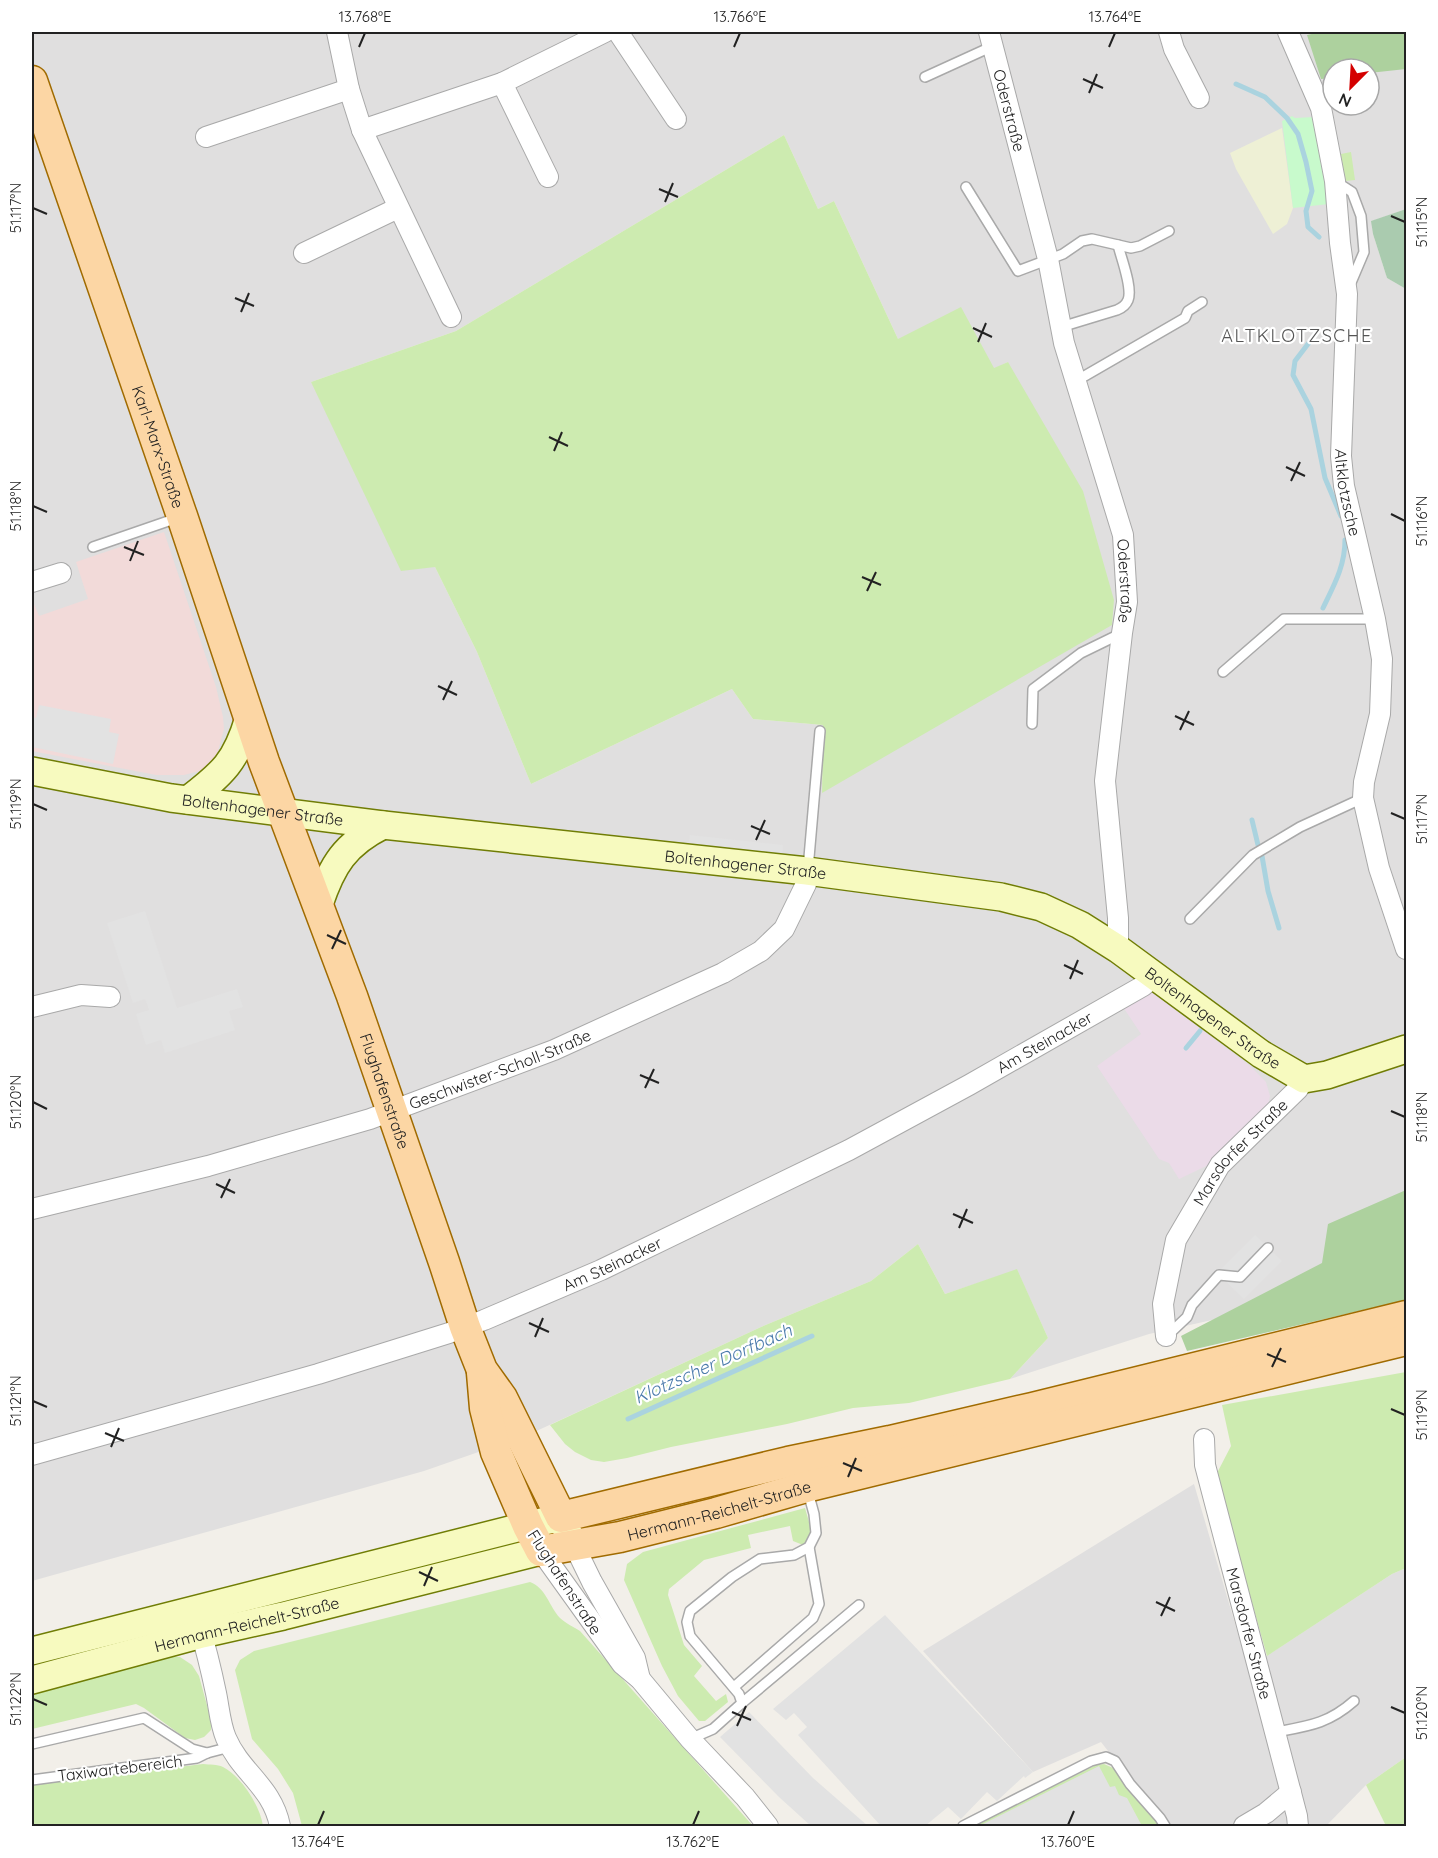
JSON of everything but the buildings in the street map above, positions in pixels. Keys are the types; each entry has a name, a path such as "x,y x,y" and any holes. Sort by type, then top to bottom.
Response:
{"main road":[{"name":"Karl-Marx-Straße","path":"32,81 283,813"},
{"name":"Flughafenstraße","path":"283,813 319,904 465,1327 482,1370 502,1398 561,1517"},
{"name":"Hermann-Reichelt-Straße","path":"561,1517 788,1462 1032,1408 1407,1316"},
{"name":"Hermann-Reichelt-Straße","path":"534,1539 574,1545 620,1537 806,1487 1407,1340"},
{"name":"Flughafenstraße","path":"482,1370 485,1408 496,1452 534,1539"}],"street":[{"path":"337,32 349,89 362,130 451,317"},
{"path":"362,130 502,83 605,32"},
{"path":"618,32 676,119"},
{"path":"1169,32 1174,49 1199,98"},
{"name":"Altklotzsche","path":"1288,32 1321,108 1335,181 1347,294 1341,456 1344,486 1382,659 1380,714 1364,782 1363,798 1379,868 1407,949"},
{"name":"Oderstraße","path":"991,39 1048,259 1061,327 1123,535 1127,602 1105,781 1118,918 1118,949"},
{"path":"502,83 548,177"},
{"path":"206,137 349,89"},
{"path":"304,253 398,208"},
{"path":"32,582 61,573"},
{"path":"188,800 213,781 235,757 249,718"},
{"name":"Boltenhagener Straße","path":"32,771 113,788 283,813 807,871 1001,897 1041,907 1080,925 1118,949 1261,1054 1304,1079"},
{"path":"319,904 338,860 356,842 383,825"},
{"name":"Geschwister-Scholl-Straße","path":"32,1209 208,1166 370,1119 554,1050 723,973 761,951 784,929 806,884 807,871"},
{"name":"Am Steinacker","path":"32,1455 318,1374 449,1334 601,1270 849,1150 1143,986 1154,976"},
{"path":"32,1007 81,995 110,997"},
{"path":"1304,1079 1327,1075 1407,1049"},
{"name":"Marsdorfer Straße","path":"1166,1336 1163,1304 1176,1240 1220,1165 1298,1089 1304,1079"},
{"name":"Marsdorfer Straße","path":"1204,1439 1205,1464 1298,1816 1298,1827"},
{"name":"Hermann-Reichelt-Straße","path":"32,1651 198,1622 283,1616 534,1539 561,1517"},
{"name":"Flughafenstraße","path":"561,1517 592,1582 635,1658 640,1679"},
{"name":"Flughafenstraße","path":"534,1539 621,1664 640,1679 690,1739 745,1797 768,1827"},
{"path":"198,1622 208,1654 224,1735 238,1760 268,1794 280,1827"},
{"name":"Hermann-Reichelt-Straße","path":"32,1680 198,1622"},
{"path":"1244,1827 1266,1814 1291,1792"},
{"name":"Flughafenstraße","path":"745,1797 781,1827"}],"lane":[{"path":"925,77 991,39"},
{"path":"966,187 1018,271 1063,254 1082,241 1092,239 1131,248 1140,246 1169,231"},
{"path":"1061,327 1117,310 1128,301 1129,289 1118,245"},
{"path":"1076,381 1185,318 1188,311 1202,302"},
{"path":"93,547 182,516"},
{"path":"1223,672 1284,619 1375,619"},
{"path":"1032,723 1033,689 1081,653 1122,633"},
{"path":"807,871 820,731"},
{"path":"1190,919 1253,855 1300,827 1363,798"},
{"path":"1166,1336 1187,1317 1192,1305 1219,1275 1240,1277 1268,1248"},
{"path":"742,1703 734,1687 690,1636 687,1622 690,1611 732,1577 760,1559 794,1555 809,1547 816,1533 814,1514 806,1487"},
{"path":"734,1687 813,1618 819,1604 809,1547"},
{"path":"690,1739 713,1729 859,1605"},
{"path":"1276,1732 1329,1720 1354,1701"},
{"name":"Taxiwartebereich","path":"32,1744 144,1718 192,1749 207,1753"},
{"name":"Taxiwartebereich","path":"32,1780 197,1758 230,1747"},
{"path":"963,1827 1091,1761 1106,1757 1115,1761 1130,1784 1160,1818 1165,1827"}],"shaded area":[{"path":"32,32 1406,32 1406,209 1372,221 1373,234 1387,278 1406,289 1406,1277 1149,1334 1010,1379 1048,1338 1017,1270 945,1294 918,1244 871,1281 761,1327 530,1434 424,1471 32,1581","holes":["784,135 818,209 834,201 898,339 994,369 1008,362 822,793 823,725 753,719 732,689 531,784 477,652 435,567 311,382 456,331"]},
{"path":"164,532 216,687 223,717 224,729 216,758 203,770 184,775 156,775 32,751 32,602 39,616 88,599 76,562"},
{"path":"39,705 111,719 109,732 119,734 113,764 32,747 32,717 36,718"},
{"path":"690,835 783,845 782,859 688,849"},
{"path":"145,911 177,1008 237,989 243,1007 229,1011 235,1030 165,1053 161,1040 146,1045 136,1014 149,1010 145,999 133,1003 107,923"},
{"path":"1146,988 1249,1065 1266,1082 1270,1096 1267,1110 1223,1158 1179,1179 1169,1163 1159,1159 1097,1066 1141,1034 1121,1004"},
{"path":"1255,1235 1282,1261 1244,1299 1217,1273"},
{"path":"1194,1484 1248,1668 1392,1574 1406,1568 1406,1757 1366,1785 1326,1826 1167,1826 1101,1742 1033,1772 923,1651"},
{"path":"885,1615 1033,1772 1025,1778 1024,1776 997,1801 987,1792 961,1819 948,1807 925,1826 881,1826 798,1735 807,1727 794,1713 786,1720 773,1709"},
{"path":"749,1712 813,1778 868,1826 811,1826 779,1797 720,1737"},
{"path":"1099,1766 1110,1787 1115,1786 1119,1795 1127,1798 1142,1826 979,1826"}],"green space":[{"path":"1321,32 1406,32 1406,69 1381,72 1381,57 1321,57 1321,79 1307,35"},
{"path":"1292,116 1295,118 1314,117 1329,204 1293,208 1282,121"},
{"path":"1282,128 1293,208 1287,224 1273,234 1236,169 1230,153"},
{"path":"784,135 818,209 834,201 898,339 961,307 994,368 1008,362 1083,491 1114,600 1112,625 822,793 823,725 753,719 732,689 531,784 477,652 435,567 401,571 311,382 456,331"},
{"path":"1351,152 1355,180 1345,181 1341,154"},
{"path":"1406,209 1406,289 1387,278 1371,221"},
{"path":"1406,1190 1406,1300 1187,1351 1181,1336 1322,1263 1328,1224"},
{"path":"918,1244 945,1294 1017,1269 1048,1338 1010,1379 909,1403 853,1408 604,1462 591,1460 575,1452 565,1444 550,1425 761,1327 871,1281"},
{"path":"1406,1372 1406,1568 1392,1574 1267,1656 1216,1475 1231,1446 1222,1405"},
{"path":"805,1508 811,1529 810,1538 803,1545 793,1541 790,1526 748,1535 751,1548 704,1560 669,1589 668,1595 684,1645 702,1666 694,1676 716,1701 726,1694 728,1702 705,1721 699,1721 678,1696 662,1666 624,1580 627,1564 643,1552"},
{"path":"530,1582 540,1588 560,1618 580,1631 753,1826 302,1826 293,1793 278,1769 252,1739 235,1670 240,1660 254,1651"},
{"path":"168,1656 180,1657 192,1665 199,1676 211,1720 211,1730 204,1737 195,1740 185,1738 136,1704 32,1729 32,1688"},
{"path":"1406,1757 1406,1826 1386,1826 1366,1785"},
{"path":"203,1764 221,1766 237,1778 254,1801 263,1826 32,1826 32,1785"},
{"path":"1104,1764 1113,1768 1160,1826 974,1826 1096,1765"}],"waterway":[{"name":"Klotzscher Dorfbach","path":"1236,84 1265,97 1287,118 1298,134 1312,191 1306,211 1308,227 1319,237"},
{"name":"Klotzscher Dorfbach","path":"1311,340 1295,361 1293,375 1311,409 1325,478 1341,516"},
{"name":"Klotzscher Dorfbach","path":"1323,608 1341,567 1345,540"},
{"name":"Klotzscher Dorfbach","path":"1252,820 1258,845"},
{"name":"Klotzscher Dorfbach","path":"1262,856 1268,891 1279,928"},
{"name":"Klotzscher Dorfbach","path":"1186,1048 1200,1031"},
{"name":"Klotzscher Dorfbach","path":"628,1419 812,1336"}],"district":[{"name":"ALTKLOTZSCHE","path":"1297,336"}]}
